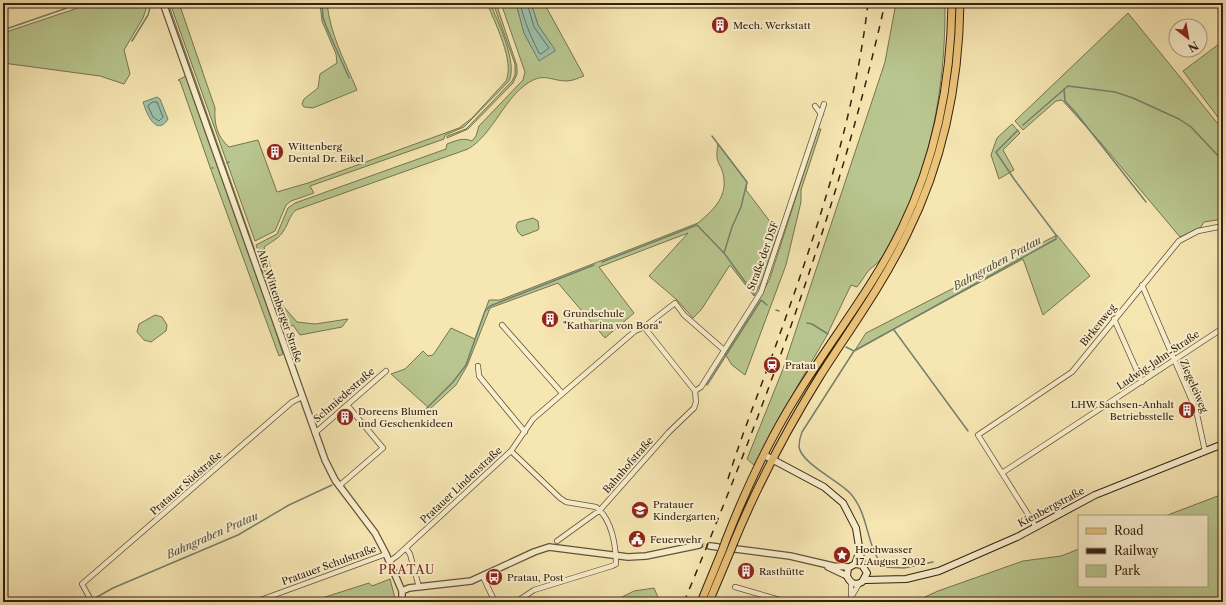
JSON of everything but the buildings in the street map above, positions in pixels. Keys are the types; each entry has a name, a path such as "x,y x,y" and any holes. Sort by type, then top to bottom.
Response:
{"main road":[{"path":"701,602 720,549 726,540 764,455 798,393 883,265 902,228 916,195 929,159 942,106 949,62 952,3"},
{"path":"709,602 772,459 805,400 888,269 908,234 936,160 951,103 958,54 960,3"},
{"name":"Kienbergstraße","path":"865,580 915,577 939,570 1008,541 1100,493 1223,444"},
{"path":"764,455 824,487 838,498 847,510 854,522 860,550 862,565 867,573 865,580 859,584 851,582 847,576 860,550"},
{"path":"852,565 862,565"},
{"name":"Kienbergstraße","path":"867,573 887,579"}],"street":[{"name":"Alte Wittenberger Straße","path":"163,3 302,397 330,472 375,534 390,561 402,592 402,602"},
{"name":"Straße der DSF","path":"695,391 701,387 754,303 766,280 824,104"},
{"path":"815,106 821,114"},
{"name":"Birkenweg","path":"1002,474 978,438 979,433 1066,377 1179,241 1198,231 1223,226"},
{"name":"Ziegeleiweg","path":"1142,285 1196,410 1205,451"},
{"name":"Pratauer Lindenstraße","path":"390,561 511,451 533,419 635,331 675,303 684,314 724,350"},
{"path":"1114,319 1142,382"},
{"path":"502,325 562,393"},
{"path":"644,326 695,391"},
{"name":"Ludwig-Jahn-Straße","path":"1002,474 1223,328"},
{"path":"478,366 479,376 525,432"},
{"name":"Schmiedestraße","path":"315,433 386,371"},
{"name":"Bahnhofstraße","path":"557,541 600,510 669,432 694,408 696,402 695,391"},
{"name":"Pratauer Südstraße","path":"92,602 82,584 292,402 302,397"},
{"path":"339,486 383,448 347,405"},
{"path":"511,451 554,493 566,502 596,507 600,510 605,516 614,542 616,556 616,564 612,566 534,590 516,602"},
{"path":"1002,474 1036,527"},
{"path":"402,592 409,588 457,584 482,577 543,548 556,547 616,556 646,556 699,546"},
{"path":"710,546 720,549"},
{"path":"733,547 790,556 822,564 847,576"},
{"path":"406,548 410,554 418,587"},
{"name":"Pratauer Schulstraße","path":"255,602 386,554"},
{"path":"822,564 852,565"},
{"path":"482,577 495,602"},
{"path":"851,582 851,597"},
{"path":"848,602 859,584"},
{"path":"735,587 787,602"}],"green space":[{"path":"83,3 148,3 143,18 124,50 130,74 124,84 100,76 3,63 3,33 75,9"},
{"path":"166,3 168,3 283,330 282,330"},
{"path":"170,3 179,3 215,108 215,119 219,134 229,147 258,140 277,192 308,183 459,128 472,118 506,81 508,73 508,64 503,42 487,3 490,3 506,42 511,64 511,73 509,81 464,127 445,135 444,139 310,186 314,193 291,201 286,205 275,231 255,241"},
{"path":"320,3 327,3 331,26 357,90 313,108 304,107 302,104 304,99 318,88 320,74 337,63 336,54 322,21"},
{"path":"493,3 496,3 517,66 517,74 513,83 468,129 447,138 447,136 466,129 512,81 515,75 515,64"},
{"path":"506,3 516,3 524,33 536,55 555,51 538,25 531,3 544,3 584,76 569,81 537,78 523,86 507,104 485,134 468,149 296,210 282,233 275,240 264,247 283,306 297,322 315,324 348,319 342,327 300,335 293,325 285,330 256,245 277,234 288,208 295,203 446,149 447,144 462,139 472,141 476,136 479,126 523,80 525,72 503,9"},
{"path":"896,3 945,3 945,36 938,102 932,134 923,167 912,198 882,257 869,270 857,287 851,285 826,337 780,416 754,465 747,459 783,369 885,62"},
{"path":"1128,13 1223,130 1223,219 1204,222 1201,227 1180,237 1101,143 1062,100 1056,101 1023,130 1015,121"},
{"path":"1223,41 1223,124 1183,71 1200,58 1208,58 1208,52"},
{"path":"186,76 272,319 283,354 279,356 180,81 178,80"},
{"path":"1012,124 1020,133 1003,150 1014,170 999,179 991,155 997,138"},
{"path":"818,129 821,129 801,190 801,202 786,265 745,375 732,365 725,354 769,281"},
{"path":"718,144 747,182 746,190 778,232 762,281 754,296 730,265 701,310 693,318 676,299 649,276 688,233 599,267 634,313 605,338 558,283 490,308 467,366 456,385 430,409 391,374 405,369 423,351 428,356 433,355 451,328 475,339 489,300 500,300 698,223 713,209 723,193 724,179 717,156"},
{"path":"533,218 538,221 538,230 522,236 518,232 516,226 518,222"},
{"path":"1057,235 1090,276 1043,315 1023,259 855,350 866,333"},
{"path":"155,315 162,317 167,325 166,331 151,342 144,340 137,332 139,324"},
{"path":"1223,494 1223,602 914,602 938,591 1023,561 1061,556 1078,549 1078,587 1208,587 1208,515 1168,515"},
{"path":"390,579 396,602 325,602 322,598 369,583 372,586"},
{"path":"654,588 660,602 612,602 634,591"}],"water":[{"path":"516,3 531,3 538,25 554,48 555,51 539,61 524,33"},
{"path":"157,97 160,99 168,119 164,124 159,126 156,125 149,117 143,102"}],"waterway":[{"path":"3,30 64,9 75,3"},
{"path":"132,41 148,15 151,3"},
{"path":"322,3 323,17 326,26 349,78"},
{"name":"Bahngraben Pratau","path":"1023,125 1068,86 1115,92 1133,98 1179,119 1191,127 1223,161"},
{"path":"1064,89 1065,101 1146,202"},
{"name":"Bahngraben Pratau","path":"846,347 854,351 856,350 1056,239 1056,235 1014,179 996,152 1018,130"},
{"path":"712,136 747,182 741,207 732,227 724,253"},
{"name":"Bahngraben Pratau","path":"602,262 697,225 724,253 754,294"},
{"name":"Bahngraben Pratau","path":"419,416 453,382 466,365 485,311 490,306 594,265"},
{"path":"707,385 761,300 767,305"},
{"name":"Bahngraben Pratau","path":"807,323 812,324 828,334"},
{"path":"894,330 968,431"},
{"path":"854,351 802,432 799,447 807,460 813,466 850,493 861,511 873,550 884,567 904,568 933,562"},
{"name":"Bahngraben Pratau","path":"97,597 113,588 238,535 289,505 332,485"}],"tunnel":[{"path":"699,545 710,546"}],"railway":[{"path":"728,479 802,270 830,182 853,94 862,49 868,3"},
{"path":"684,602 743,455 798,307 846,156 885,3"}],"place":[{"name":"Mech. Werkstatt","path":"720,25"},
{"name":"Wittenberg Dental Dr. Eikel","path":"275,152"},
{"name":"Grundschule \"Katharina von Bora\"","path":"550,319"},
{"name":"Pratau","path":"772,365"},
{"name":"LHW Sachsen-Anhalt Betriebsstelle","path":"1187,410"},
{"name":"Doreens Blumen und Geschenkideen","path":"345,417"},
{"name":"Pratauer Kindergarten","path":"640,510"},
{"name":"Feuerwehr","path":"637,539"},
{"name":"Hochwasser 17.August 2002","path":"842,555"},
{"name":"Rasthütte","path":"746,571"},
{"name":"Pratau, Post","path":"494,577"}],"district":[{"name":"PRATAU","path":"407,569"}]}
